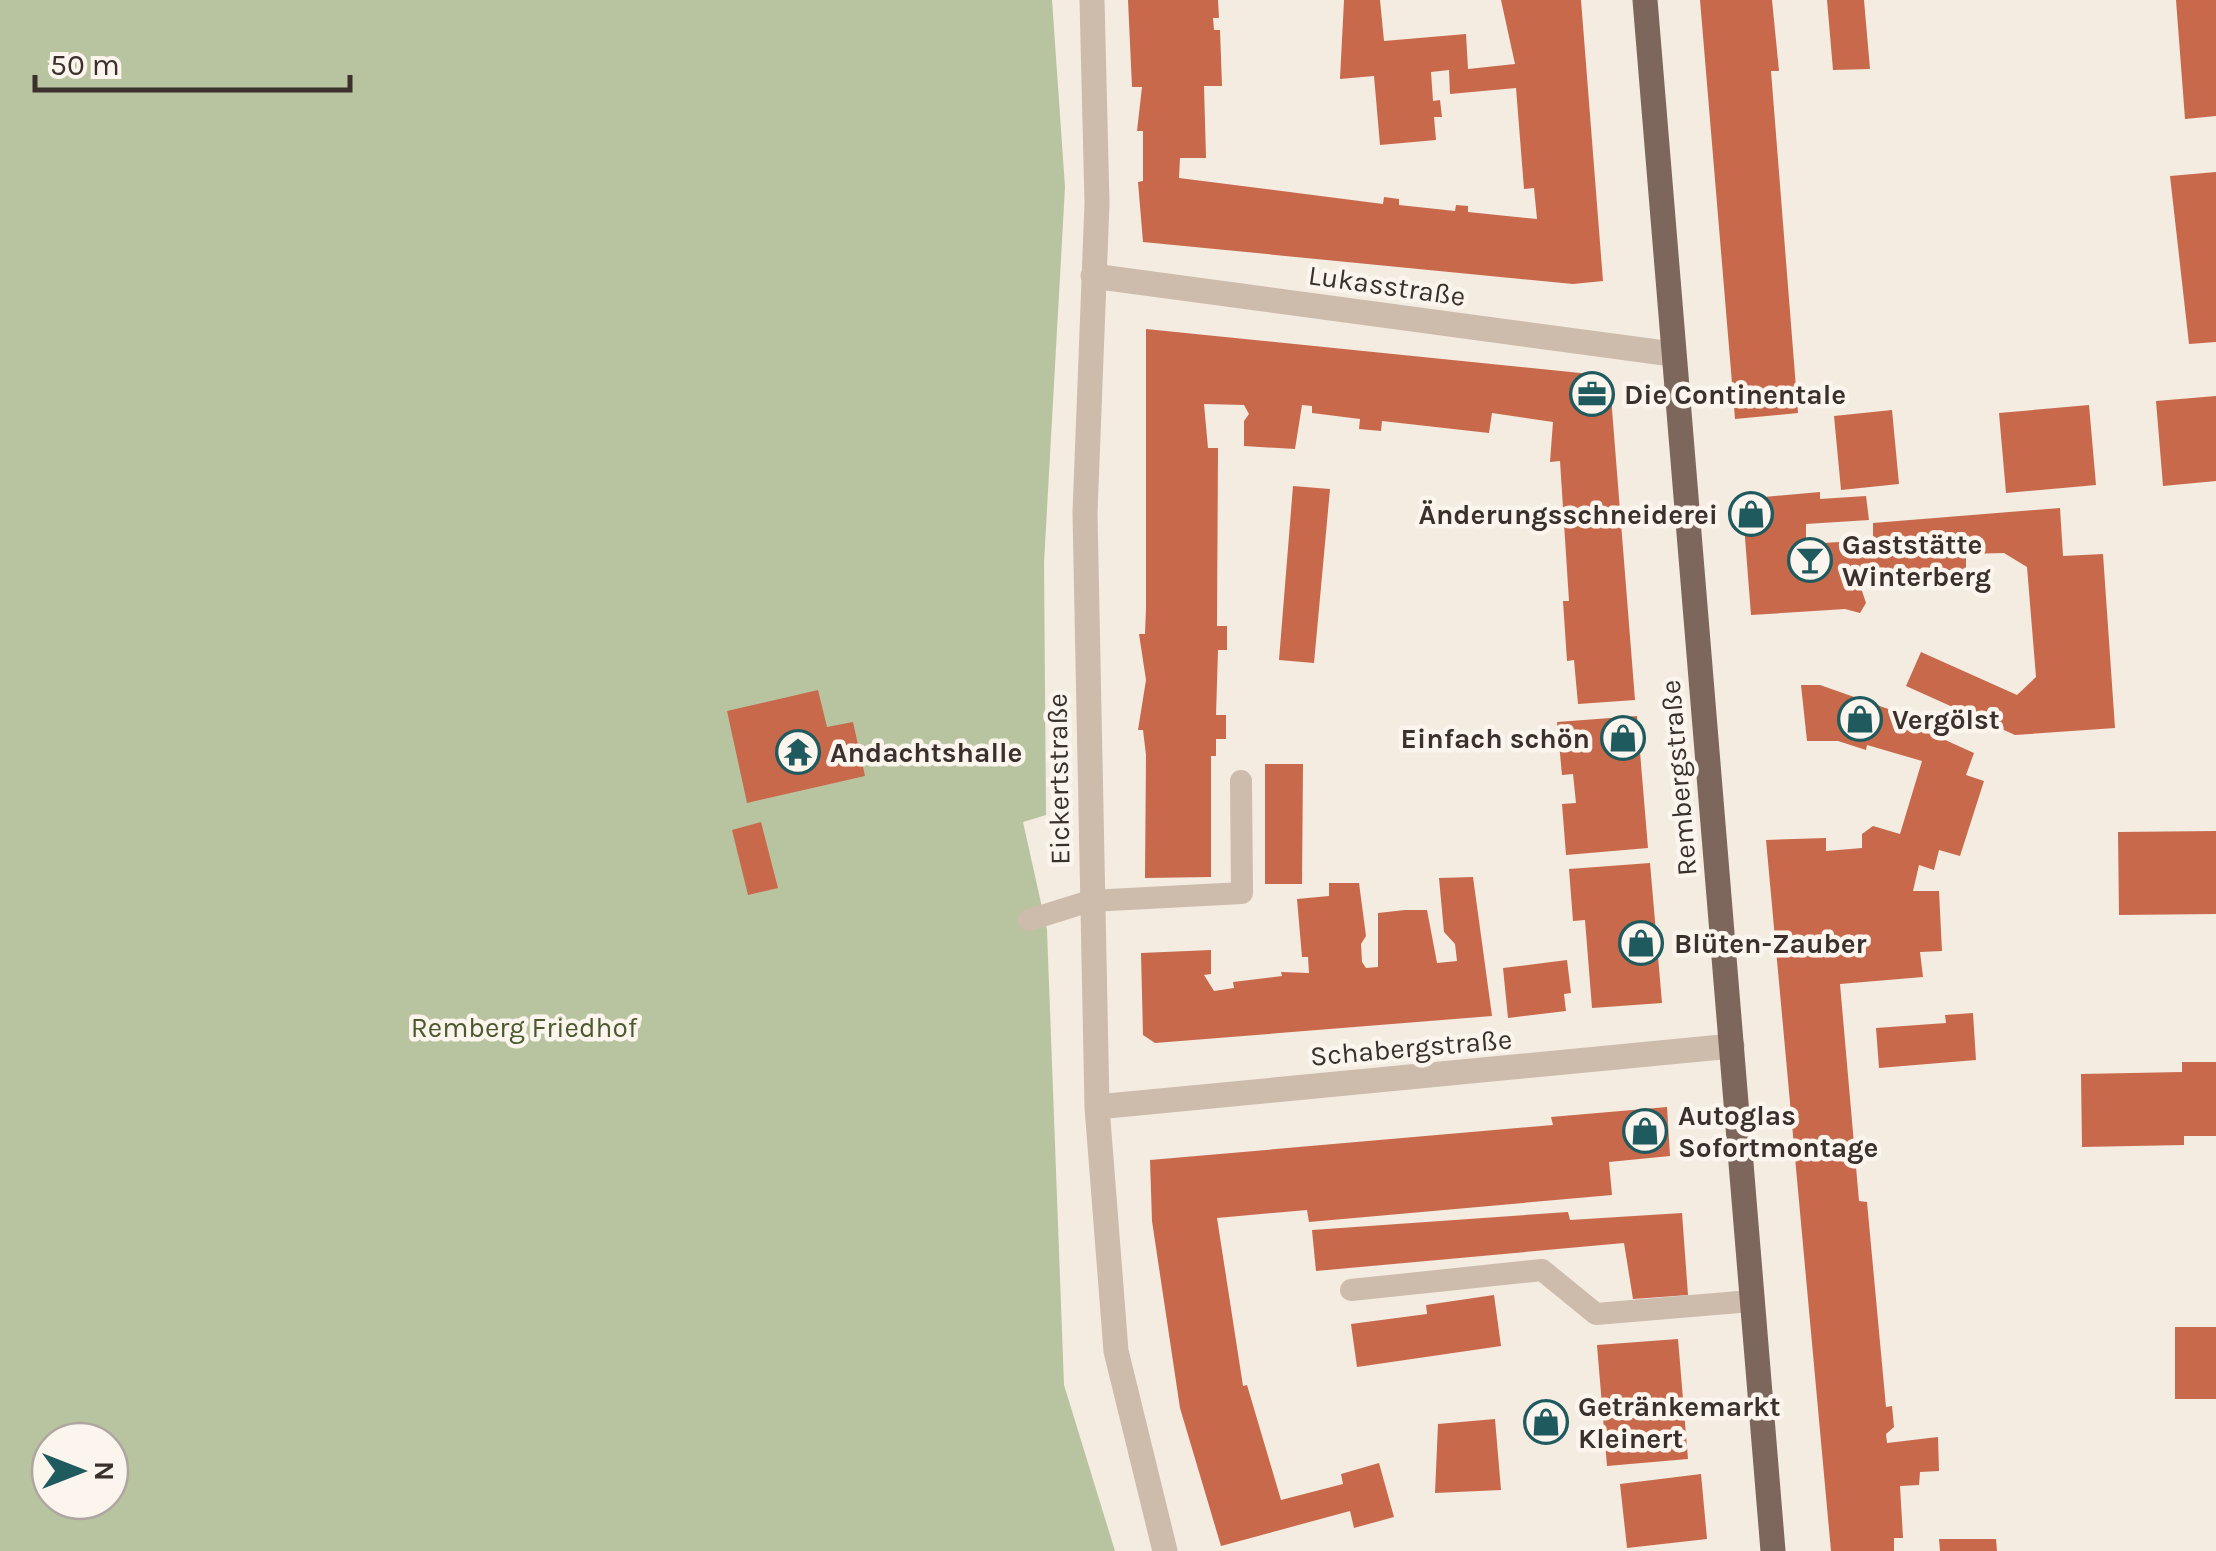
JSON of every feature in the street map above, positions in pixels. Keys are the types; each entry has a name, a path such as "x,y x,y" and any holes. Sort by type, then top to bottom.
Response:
{"main road":[{"name":"Rembergstraße","path":"1646,0 1773,1551"}],"street":[{"name":"Eickertstraße","path":"1092,0 1097,203 1085,513 1096,1108 1116,1351 1165,1551"},
{"name":"Lukasstraße","path":"1093,276 1672,354"},
{"name":"Schabergstraße","path":"1096,1108 1732,1046"}],"lane":[{"path":"1029,920 1090,901 1242,893 1241,781"},
{"path":"1351,1290 1542,1270 1596,1314 1752,1301"}],"green space":[{"name":"Remberg Friedhof","path":"0,0 1052,0 1065,187 1044,563 1046,815 1023,822 1047,930 1064,1385 1115,1551 0,1551"}],"building":[{"path":"1128,0 1218,0 1219,18 1213,18 1214,30 1220,30 1222,86 1204,86 1206,158 1180,158 1179,178 1383,204 1384,197 1399,199 1399,205 1455,211 1456,205 1468,206 1468,212 1537,219 1534,188 1524,189 1516,88 1450,94 1449,70 1431,72 1433,101 1440,100 1442,117 1434,117 1436,140 1380,145 1374,76 1340,79 1344,0 1380,0 1384,41 1466,34 1468,69 1515,64 1501,0 1581,0 1603,281 1573,284 1143,242 1138,182 1143,181 1143,131 1137,131 1142,87 1132,87"},
{"path":"1700,0 1772,0 1779,71 1771,71 1798,413 1735,419"},
{"path":"1827,0 1864,0 1870,69 1833,70"},
{"path":"2176,0 2216,0 2216,116 2185,119"},
{"path":"2216,172 2216,342 2189,344 2170,176"},
{"path":"1146,329 1600,375 1610,384 1635,700 1578,704 1574,660 1567,661 1563,601 1569,601 1560,461 1550,462 1553,422 1492,413 1489,433 1382,421 1381,431 1359,429 1360,419 1312,413 1312,406 1302,405 1295,449 1244,446 1244,421 1249,414 1244,405 1204,404 1208,448 1218,448 1217,626 1227,626 1227,650 1218,650 1216,715 1226,715 1226,739 1216,739 1216,756 1211,756 1211,877 1145,878 1146,755 1143,730 1138,730 1146,680 1139,634 1145,634 1146,608"},
{"path":"2216,396 2216,481 2163,486 2156,401"},
{"path":"2089,405 2096,485 2006,493 1999,413"},
{"path":"1892,410 1899,484 1841,490 1834,416"},
{"path":"1293,486 1330,489 1314,663 1279,660"},
{"path":"1820,492 1820,499 1866,496 1869,520 1806,524 1806,544 1873,540 1873,523 2060,508 2063,556 2103,554 2115,728 2015,735 1906,686 1921,652 2017,695 2036,677 2027,567 2004,553 1966,554 1966,571 1874,575 1874,581 1859,582 1866,603 1860,613 1845,609 1751,615 1742,499"},
{"path":"1801,685 1820,685 1894,711 1892,716 1974,753 1966,775 1984,781 1960,856 1939,850 1934,870 1919,865 1913,891 1939,891 1942,951 1920,952 1923,977 1840,984 1859,1201 1867,1202 1886,1407 1892,1406 1894,1427 1886,1434 1887,1443 1938,1437 1939,1471 1920,1472 1919,1485 1900,1486 1903,1538 1894,1538 1894,1551 1831,1551 1766,840 1826,838 1826,851 1862,848 1862,834 1873,826 1900,834 1922,761 1867,745 1866,750 1838,741 1807,741"},
{"name":"Andachtshalle","path":"818,690 827,727 853,722 865,776 747,803 727,711"},
{"path":"1637,716 1648,848 1566,855 1562,804 1576,803 1573,774 1562,775 1557,722"},
{"path":"1265,764 1303,764 1302,884 1265,884"},
{"path":"761,822 778,888 748,895 732,830"},
{"path":"2216,831 2216,914 2119,915 2118,832"},
{"path":"1650,863 1662,1003 1592,1008 1585,920 1573,921 1569,869"},
{"path":"1473,877 1492,1016 1155,1043 1143,1035 1141,953 1211,950 1211,974 1204,975 1214,991 1234,988 1233,982 1282,976 1281,972 1309,973 1308,957 1302,957 1297,899 1329,896 1329,883 1359,883 1366,936 1361,944 1362,962 1366,968 1378,967 1378,913 1405,910 1427,910 1437,963 1457,961 1455,944 1444,932 1439,878"},
{"path":"1567,960 1571,993 1564,994 1566,1011 1508,1018 1503,968"},
{"path":"1973,1013 1976,1060 1879,1068 1876,1028 1946,1023 1945,1015"},
{"path":"2182,1062 2216,1062 2216,1136 2184,1136 2184,1145 2082,1147 2081,1074 2182,1072"},
{"path":"1667,1107 1670,1156 1609,1162 1612,1195 1309,1222 1307,1210 1217,1218 1243,1386 1247,1385 1281,1500 1343,1484 1341,1474 1379,1463 1394,1517 1354,1528 1350,1511 1221,1546 1180,1408 1152,1221 1150,1160 1553,1125 1551,1117"},
{"path":"1568,1212 1570,1220 1682,1213 1688,1295 1633,1299 1624,1243 1316,1271 1312,1230"},
{"path":"1494,1295 1501,1346 1357,1367 1351,1324 1427,1314 1426,1305"},
{"path":"2175,1327 2216,1327 2216,1399 2175,1399"},
{"path":"1678,1339 1688,1459 1607,1466 1597,1345"},
{"path":"1495,1419 1501,1490 1435,1493 1438,1424"},
{"path":"1701,1474 1707,1539 1627,1548 1620,1484"},
{"path":"1939,1539 1996,1539 1997,1551 1940,1551"}],"place":[{"name":"Die Continentale","path":"1592,394"},
{"name":"Änderungsschneiderei","path":"1751,514"},
{"name":"Gaststätte Winterberg","path":"1810,560"},
{"name":"Vergölst","path":"1860,719"},
{"name":"Einfach schön","path":"1623,738"},
{"name":"Andachtshalle","path":"798,752"},
{"name":"Blüten-Zauber","path":"1641,943"},
{"name":"Autoglas Sofortmontage","path":"1645,1131"},
{"name":"Getränkemarkt Kleinert","path":"1546,1422"}]}
